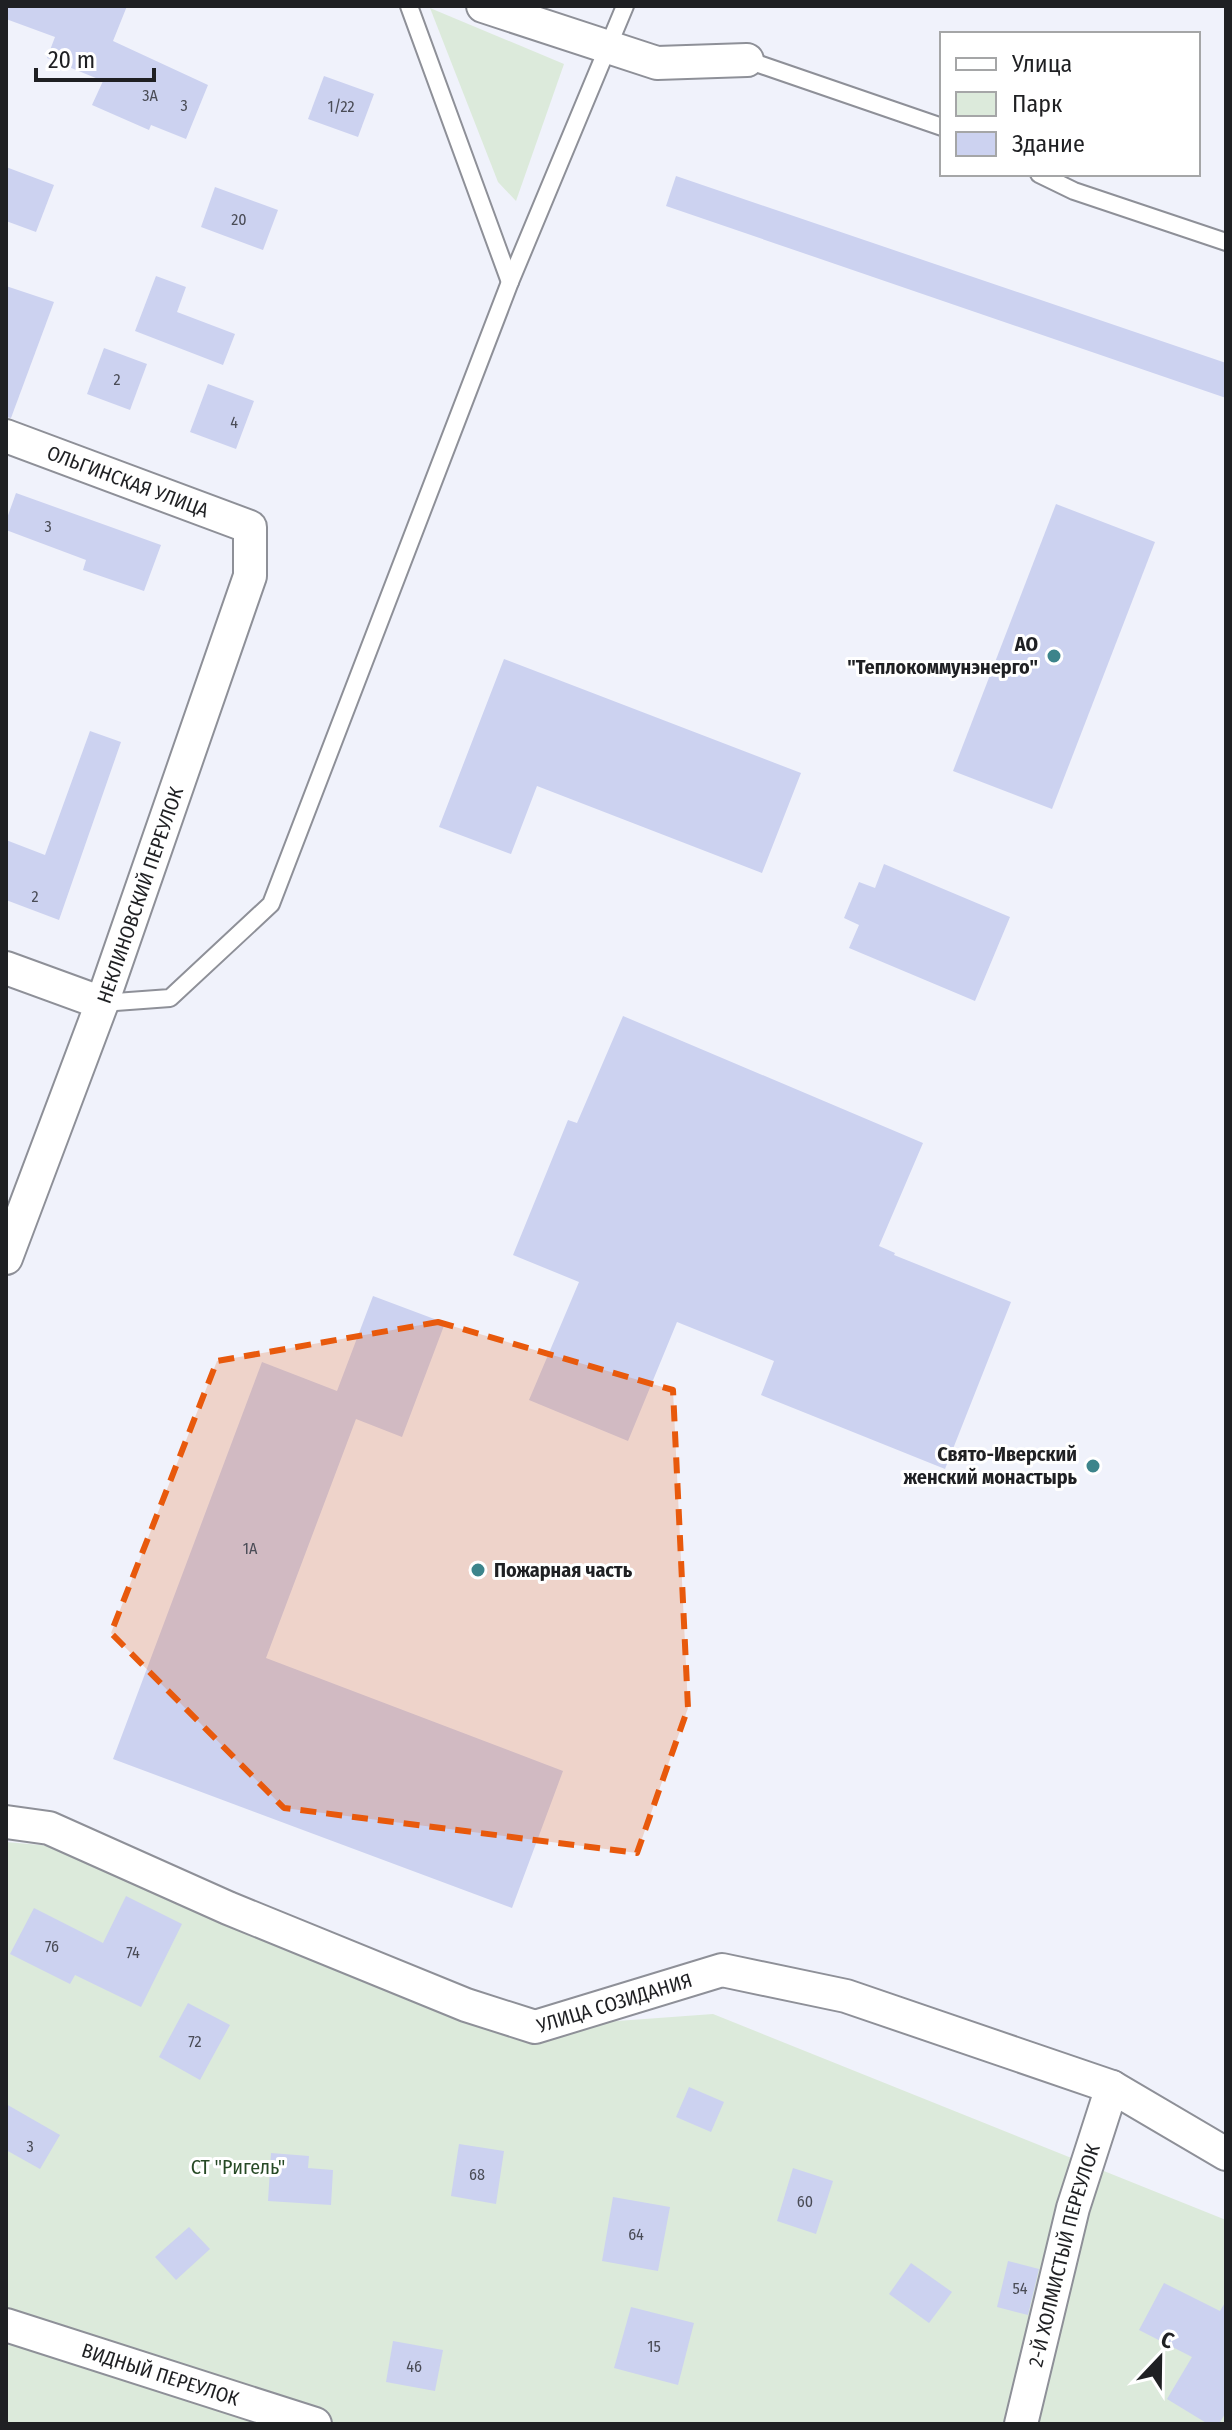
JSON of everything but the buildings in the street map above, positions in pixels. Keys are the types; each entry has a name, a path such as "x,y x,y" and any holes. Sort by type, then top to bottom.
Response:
{"street":[{"path":"495,8 657,63 747,60"},
{"name":"ОЛЬГИНСКАЯ УЛИЦА","path":"6,436 250,527"},
{"name":"НЕКЛИНОВСКИЙ ПЕРЕУЛОК","path":"6,1258 102,1003 250,576 250,527"},
{"path":"6,968 102,1003"},
{"name":"УЛИЦА СОЗИДАНИЯ","path":"6,1822 49,1828 228,1908 466,2005 535,2027 722,1970 846,1996 1112,2087 1226,2154"},
{"name":"2-Й ХОЛМИСТЫЙ ПЕРЕУЛОК","path":"1021,2424 1073,2208 1112,2087"},
{"name":"ВИДНЫЙ ПЕРЕУЛОК","path":"6,2325 315,2424"}],"lane":[{"path":"409,6 510,282"},
{"path":"102,1003 170,998 271,904 510,282 625,6"},
{"path":"747,60 940,126"},
{"path":"1043,176 1074,191 1226,242"}],"highlighted area":[{"path":"438,1322 673,1390 688,1708 637,1853 284,1808 111,1633 217,1361"}],"green space":[{"path":"430,8 564,64 516,201 498,182"},
{"name":"СТ \"Ригель\"","path":"6,1842 52,1846 535,2027 713,2014 1226,2220 1226,2424 6,2424"}],"place":[{"name":"АО \"Теплокоммунэнерго\"","path":"1054,656"},
{"name":"Свято-Иверский женский монастырь","path":"1093,1466"},
{"name":"Пожарная часть","path":"478,1570"}]}
